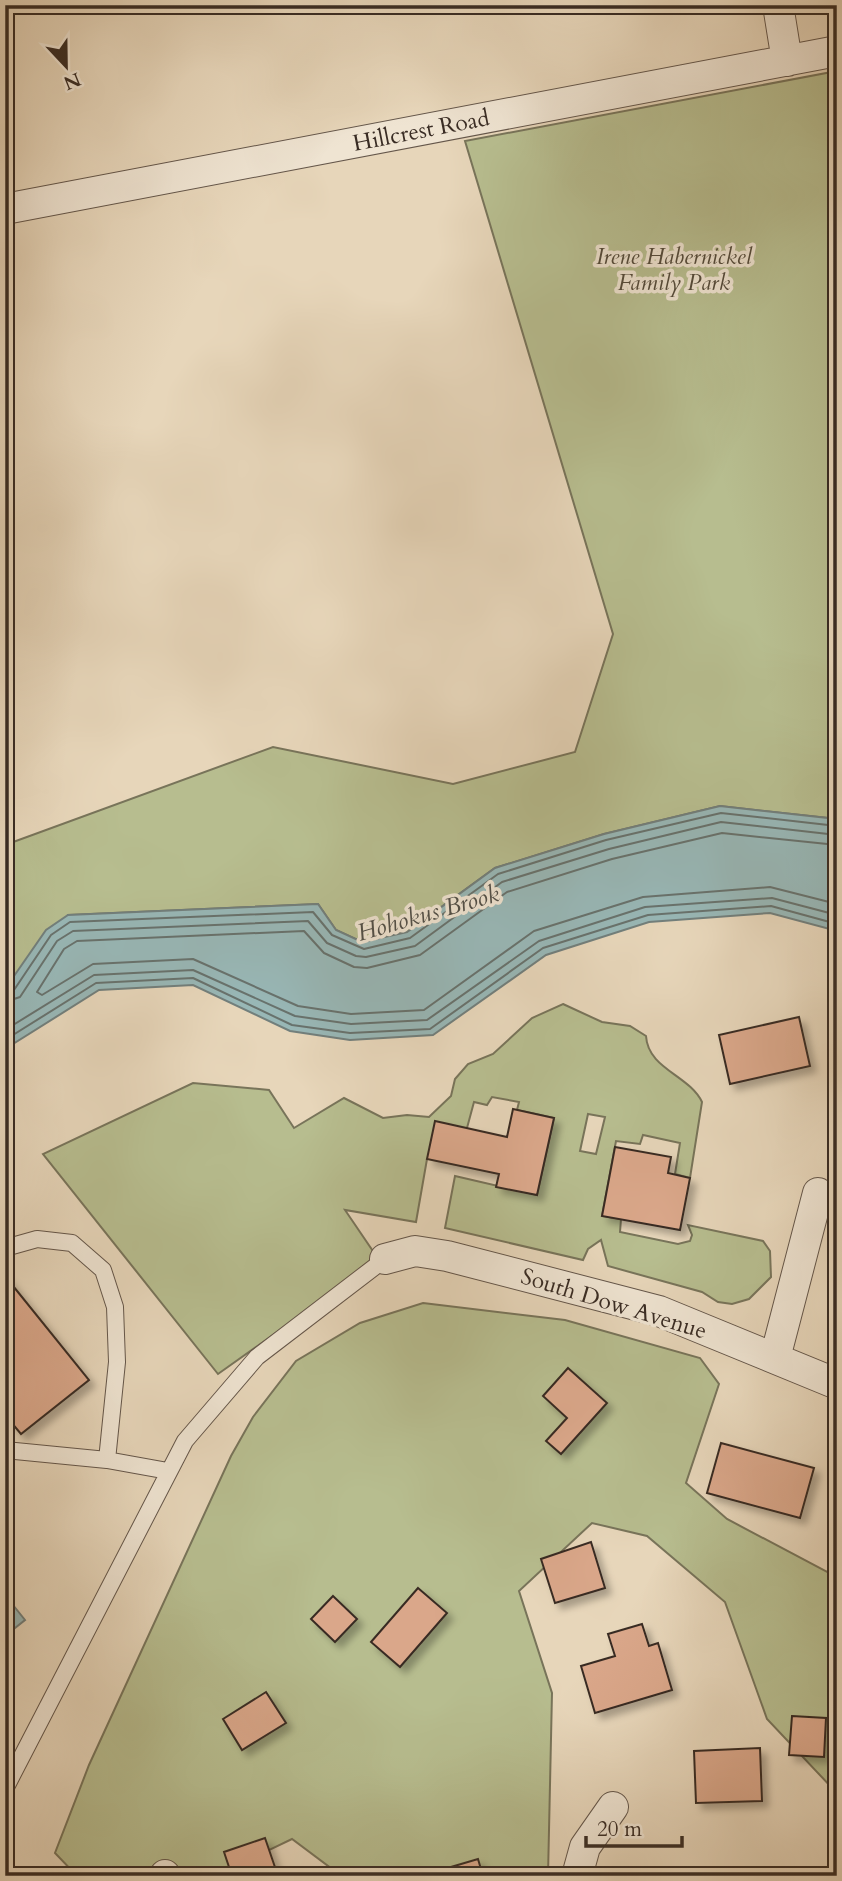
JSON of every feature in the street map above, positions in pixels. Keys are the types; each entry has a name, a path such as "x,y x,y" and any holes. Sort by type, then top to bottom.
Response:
{"street":[{"path":"778,5 787,61"},
{"name":"Hillcrest Road","path":"5,209 837,51"},
{"path":"775,1358 818,1193"},
{"name":"South Dow Avenue","path":"384,1259 415,1251 659,1311 837,1384"},
{"path":"578,1876 585,1847 613,1807"}],"lane":[{"path":"5,1248 37,1239 72,1243 103,1270 115,1307 117,1362 107,1460"},
{"path":"5,1789 168,1471 186,1441 257,1357 384,1259"},
{"path":"5,1450 107,1460 168,1471"}],"green space":[{"name":"Irene Habernickel Family Park","path":"837,71 837,819 720,806 604,834 495,868 407,932 362,942 336,930 318,904 68,915 5,989 5,845 273,747 453,784 575,752 613,634 465,141"},
{"path":"563,1004 602,1022 630,1026 646,1036 648,1047 661,1064 696,1093 702,1102 690,1178 675,1174 680,1143 643,1135 640,1144 616,1141 602,1216 621,1219 620,1232 678,1244 690,1241 692,1235 688,1225 763,1241 770,1251 771,1277 749,1299 732,1304 718,1302 702,1292 608,1266 601,1240 588,1249 583,1260 445,1228 455,1176 537,1195 554,1118 517,1110 519,1102 492,1097 487,1105 474,1102 467,1128 427,1159 416,1222 345,1210 379,1260 218,1374 43,1154 193,1083 269,1090 294,1128 344,1098 383,1118 407,1115 429,1117 451,1096 455,1079 468,1064 493,1054 532,1018","holes":["588,1114 605,1117 596,1154 580,1151"]},
{"path":"423,1303 565,1320 700,1358 719,1384 686,1483 727,1519 837,1577 837,1800 834,1790 767,1719 725,1602 647,1536 592,1523 519,1591 552,1693 548,1876 335,1876 332,1869 292,1839 215,1876 77,1876 55,1853 89,1765 231,1456 253,1417 296,1361 360,1323"}],"water":[{"path":"720,806 837,819 837,931 770,913 649,922 546,955 433,1035 350,1040 290,1031 193,985 99,990 5,1049 5,989 46,930 68,915 318,904 336,930 362,942 407,932 495,868 604,834"},
{"path":"5,1595 25,1620 5,1636"}],"building":[{"path":"799,1017 810,1066 730,1084 719,1035"},
{"path":"513,1109 554,1118 537,1195 496,1187 499,1174 427,1159 435,1121 507,1137"},
{"path":"615,1147 671,1157 668,1173 690,1178 680,1230 602,1216"},
{"path":"5,1276 89,1380 21,1434 5,1415"},
{"path":"568,1368 607,1403 561,1454 546,1441 567,1418 543,1396"},
{"path":"721,1443 814,1468 800,1518 707,1493"},
{"path":"591,1542 605,1588 555,1603 541,1559"},
{"path":"418,1588 447,1613 400,1667 371,1642"},
{"path":"333,1596 357,1619 335,1642 311,1619"},
{"path":"642,1624 649,1646 658,1643 672,1690 595,1713 581,1666 615,1656 608,1634"},
{"path":"266,1692 286,1723 242,1750 223,1719"},
{"path":"792,1716 826,1718 824,1757 789,1755"},
{"path":"760,1748 762,1801 696,1803 694,1751"},
{"path":"265,1838 278,1876 232,1876 224,1852"},
{"path":"478,1859 483,1876 454,1876 451,1867"}],"water label":[{"name":"Hohokus Brook","path":"428,913"}]}
